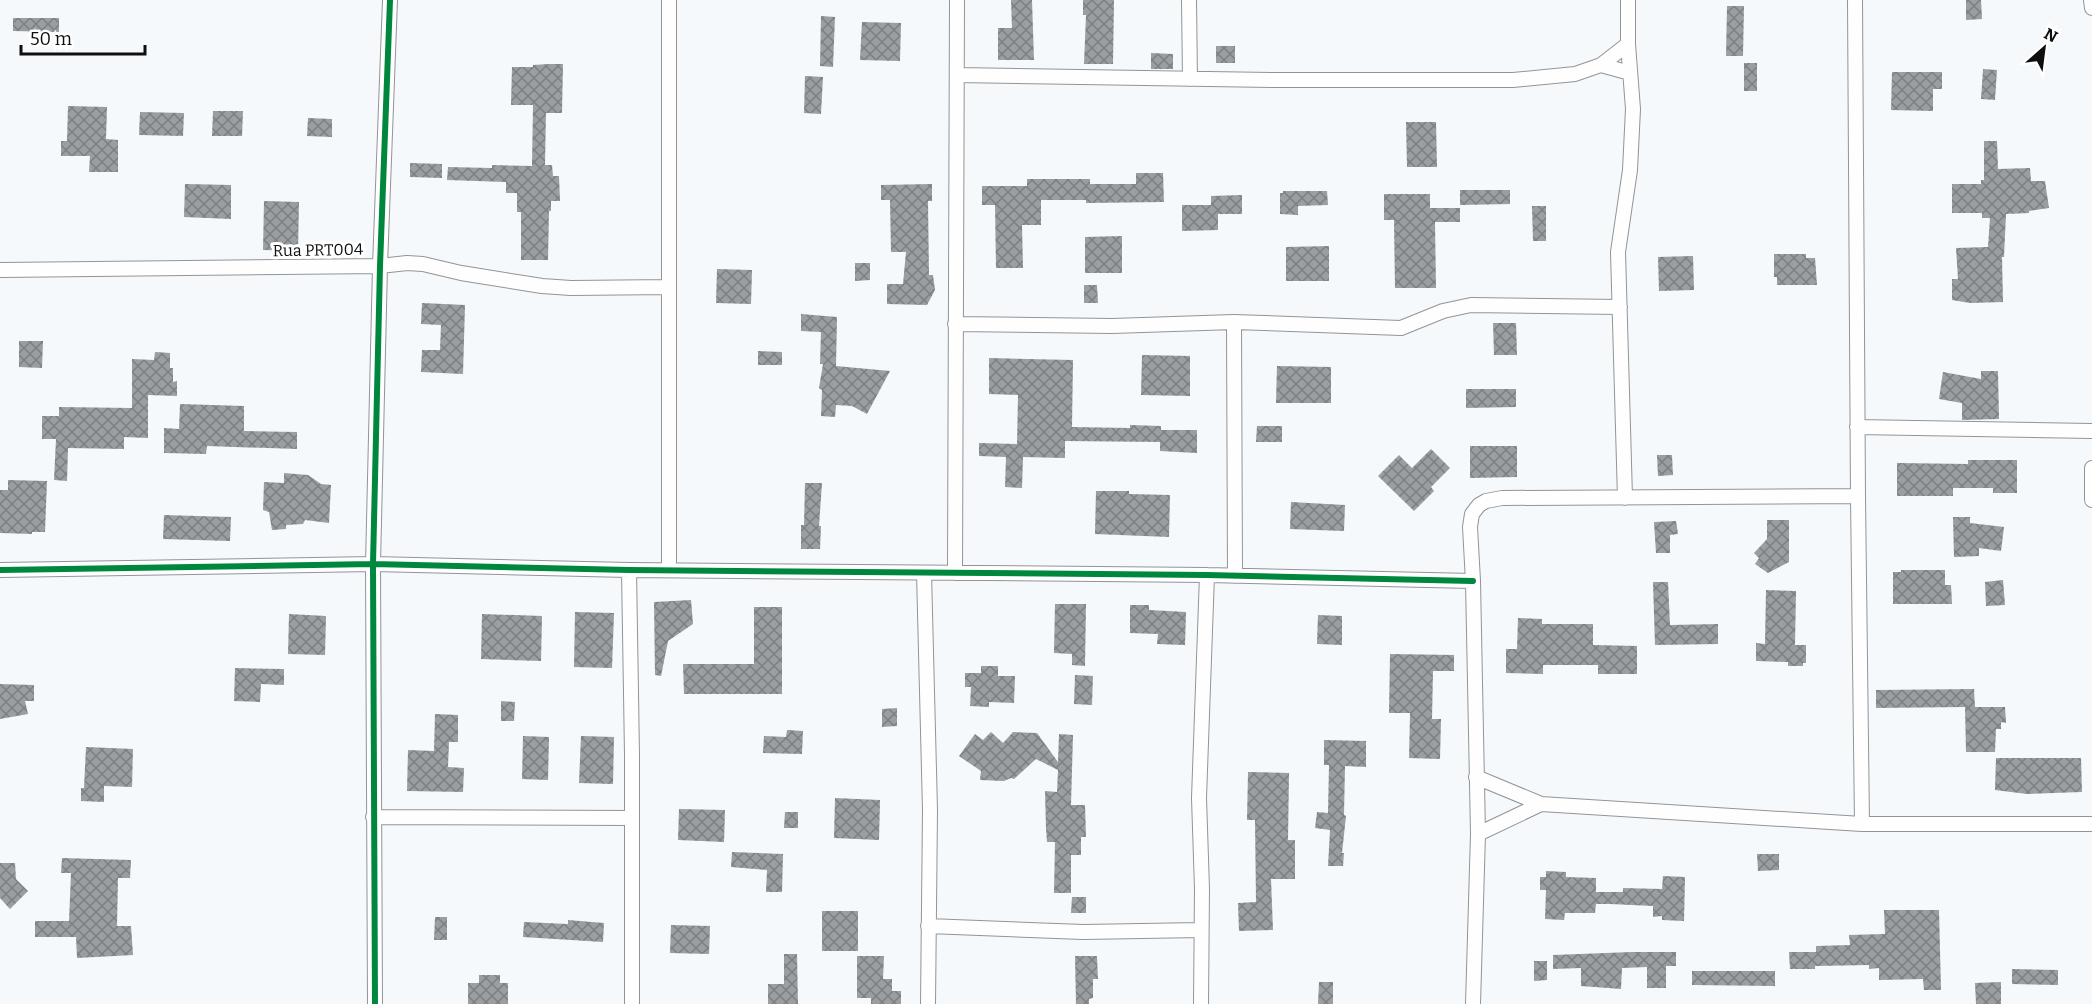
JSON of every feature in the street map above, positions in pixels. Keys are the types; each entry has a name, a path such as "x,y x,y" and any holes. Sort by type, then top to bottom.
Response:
{"street":[{"path":"375,1004 373,564 380,266 390,0"},
{"path":"669,0 669,570"},
{"path":"955,573 957,0"},
{"path":"1189,0 1190,79"},
{"path":"1625,498 1618,252 1630,170 1633,109 1628,44 1628,0"},
{"path":"1856,0 1857,427 1862,824"},
{"path":"2091,0 2092,8"},
{"path":"957,75 1190,79 1513,80 1575,74 1601,65 1628,44"},
{"path":"1601,65 1630,73"},
{"name":"Rua PRT004","path":"0,270 380,266 407,262 452,272 542,286 669,287"},
{"path":"955,324 1113,326 1234,322 1401,328 1443,311 1471,305 1620,307"},
{"path":"1234,322 1235,576"},
{"path":"1857,427 2092,430"},
{"path":"2092,468 2092,500"},
{"path":"1473,1004 1478,834 1470,527 1472,514 1479,505 1486,501 1502,498 1858,495"},
{"path":"0,570 373,564 629,570 1207,575 1473,581"},
{"path":"629,570 632,1004"},
{"path":"924,573 930,810 928,1004"},
{"path":"1201,1004 1199,798 1207,575"},
{"path":"1476,777 1541,804 1862,824 2092,825 2092,817"},
{"path":"1478,834 1541,804"},
{"path":"373,817 632,818"},
{"path":"928,926 1083,932 1201,930"}],"building":[{"path":"1011,0 1032,0 1034,60 998,60 998,28 1012,28"},
{"path":"1083,0 1114,0 1113,64 1084,64 1086,15 1083,15"},
{"path":"1966,0 1981,0 1982,19 1966,20"},
{"path":"1727,6 1744,6 1743,56 1726,56"},
{"path":"821,16 835,17 833,67 820,66"},
{"path":"13,18 59,18 59,32 13,31"},
{"path":"862,22 901,23 900,61 860,60"},
{"path":"1216,46 1235,46 1235,63 1216,63"},
{"path":"1151,53 1173,54 1173,69 1151,69"},
{"path":"1744,63 1757,63 1757,91 1744,91"},
{"path":"563,64 562,113 546,113 545,165 552,165 553,176 559,176 560,201 551,201 548,260 521,260 521,212 517,212 517,193 506,193 506,182 447,180 448,167 532,166 533,105 511,105 512,67"},
{"path":"1983,69 1997,70 1995,100 1981,99"},
{"path":"1892,72 1942,72 1942,89 1933,89 1933,111 1891,110"},
{"path":"805,76 823,77 821,114 804,113"},
{"path":"68,106 107,107 106,139 118,140 118,172 89,172 90,156 61,156 61,141 67,141"},
{"path":"213,111 243,111 242,136 212,136"},
{"path":"140,112 184,113 183,136 139,135"},
{"path":"308,118 332,119 332,137 307,136"},
{"path":"1406,122 1436,122 1437,167 1407,167"},
{"path":"1984,141 1997,141 1998,169 2030,168 2031,181 2045,181 2049,208 2029,211 2029,213 2006,214 2004,257 2002,257 2003,302 1970,303 1952,300 1952,279 1958,279 1956,248 1988,247 1990,218 1982,218 1982,213 1952,213 1952,184 1981,184 1981,180 1984,180"},
{"path":"410,163 442,164 442,178 410,177"},
{"path":"1136,173 1163,173 1164,202 1086,203 1086,200 1041,200 1041,225 1022,225 1023,268 996,268 995,205 982,205 982,186 1027,186 1027,179 1090,179 1090,184 1136,184"},
{"path":"185,184 231,185 231,219 184,217"},
{"path":"932,184 932,201 928,201 929,275 933,275 935,290 927,305 887,304 887,284 903,284 906,252 891,252 890,200 881,200 881,185"},
{"path":"1460,190 1510,190 1510,204 1460,205"},
{"path":"1283,191 1327,191 1328,205 1298,206 1298,215 1280,214 1280,193"},
{"path":"1384,194 1430,194 1430,208 1460,208 1460,222 1435,222 1436,288 1395,288 1394,220 1384,220"},
{"path":"1242,195 1242,214 1218,214 1218,230 1182,231 1182,205 1211,205 1211,196"},
{"path":"264,201 299,202 298,251 263,250"},
{"path":"1532,206 1546,206 1546,241 1533,241"},
{"path":"1122,236 1122,273 1085,273 1085,237"},
{"path":"1329,246 1329,281 1286,281 1286,247"},
{"path":"1774,254 1806,254 1806,258 1815,258 1817,285 1777,285 1777,277 1774,277"},
{"path":"1693,256 1694,290 1659,291 1658,257"},
{"path":"855,263 870,263 870,280 855,281"},
{"path":"717,269 752,270 751,304 716,303"},
{"path":"1084,285 1097,285 1098,303 1084,303"},
{"path":"422,303 465,305 463,374 421,372 422,350 440,350 441,325 421,324"},
{"path":"801,314 837,317 836,366 890,371 867,414 852,406 836,405 835,417 821,416 822,390 819,388 823,364 820,364 821,332 801,331"},
{"path":"1493,323 1516,323 1517,355 1494,355"},
{"path":"19,341 43,341 42,368 19,367"},
{"path":"758,351 782,352 782,365 758,365"},
{"path":"155,352 170,353 173,382 177,381 177,396 148,395 148,438 124,437 124,449 68,448 67,481 54,480 56,439 42,439 42,416 59,416 59,407 132,408 132,359 154,360"},
{"path":"1142,355 1190,356 1190,396 1141,395"},
{"path":"989,358 1073,360 1072,427 1130,428 1130,425 1161,426 1161,430 1197,430 1197,453 1160,451 1160,442 1065,441 1065,458 1023,457 1022,488 1005,487 1006,457 979,456 979,443 1017,444 1018,395 989,394"},
{"path":"1277,366 1331,367 1331,403 1276,403"},
{"path":"1981,371 1998,371 1999,419 1962,420 1962,403 1939,399 1943,372 1981,379"},
{"path":"1466,389 1516,389 1516,407 1466,408"},
{"path":"180,404 244,406 244,431 297,432 297,449 207,446 206,454 164,453 164,428 179,429"},
{"path":"1257,426 1282,426 1282,442 1256,442"},
{"path":"1470,446 1517,446 1517,477 1470,478"},
{"path":"1431,449 1450,468 1431,487 1434,491 1414,511 1378,476 1399,455 1412,468"},
{"path":"1657,455 1672,455 1673,475 1658,476"},
{"path":"1968,460 2017,460 2017,493 1993,493 1993,488 1953,488 1953,496 1897,496 1897,463 1968,464"},
{"path":"284,473 308,475 321,484 331,485 329,523 305,520 303,524 286,525 286,529 272,530 269,512 263,510 264,482 284,483"},
{"path":"8,480 47,481 45,532 0,533 0,490 8,490"},
{"path":"805,483 822,483 820,549 801,549"},
{"path":"1096,491 1170,495 1169,537 1095,534"},
{"path":"1291,502 1345,505 1344,531 1290,529"},
{"path":"164,515 231,517 230,541 163,539"},
{"path":"1953,517 1970,517 1970,523 2004,527 2001,551 1979,548 1979,556 1954,557"},
{"path":"1767,520 1789,520 1789,562 1768,573 1755,564 1759,558 1754,553 1767,539"},
{"path":"1676,521 1678,534 1670,535 1670,553 1656,553 1654,522"},
{"path":"1901,570 1945,570 1945,585 1951,585 1952,604 1893,604 1893,572 1901,572"},
{"path":"2003,580 2005,605 1986,606 1985,582"},
{"path":"1653,582 1668,582 1670,625 1718,624 1718,644 1655,645"},
{"path":"1766,590 1796,591 1795,645 1806,645 1806,663 1803,663 1803,666 1788,666 1788,662 1756,661 1756,643 1765,644"},
{"path":"691,600 693,624 668,641 661,676 655,675 654,602"},
{"path":"1055,604 1086,604 1085,666 1072,665 1072,654 1054,653"},
{"path":"1130,605 1149,605 1149,610 1186,612 1185,645 1157,644 1158,634 1130,633"},
{"path":"754,607 782,607 782,694 684,694 683,664 754,664"},
{"path":"575,612 614,613 612,668 574,667"},
{"path":"289,614 326,616 325,655 288,654"},
{"path":"482,614 542,616 541,661 481,659"},
{"path":"1318,615 1342,616 1342,645 1317,644"},
{"path":"1518,618 1542,619 1542,624 1593,624 1593,645 1637,646 1637,674 1598,674 1598,665 1543,665 1543,674 1506,673 1506,649 1517,649"},
{"path":"1390,654 1454,655 1454,671 1433,671 1432,719 1441,719 1440,759 1409,758 1410,713 1389,713"},
{"path":"981,666 998,666 998,676 1015,676 1014,703 989,702 989,707 970,706 971,687 965,687 965,673 981,673"},
{"path":"235,668 284,669 284,685 261,684 260,702 234,701"},
{"path":"1075,675 1093,676 1092,705 1074,704"},
{"path":"0,684 34,685 34,701 25,701 28,714 0,719"},
{"path":"1974,689 1975,707 2005,707 2006,723 2001,722 2001,729 1996,729 1995,752 1966,752 1965,707 1876,708 1876,690"},
{"path":"501,701 515,702 514,721 501,721"},
{"path":"897,708 897,726 882,727 882,709"},
{"path":"435,714 458,715 458,742 449,742 448,767 464,768 463,792 407,791 408,750 434,751"},
{"path":"787,730 803,731 802,754 763,753 764,736 786,737"},
{"path":"991,732 1003,743 1013,732 1037,733 1058,762 1059,734 1073,735 1071,805 1085,805 1086,837 1081,837 1081,855 1071,855 1071,893 1054,893 1055,842 1047,842 1045,791 1057,792 1058,770 1036,759 1014,779 980,780 981,771 959,756 975,734 983,740"},
{"path":"523,736 549,737 548,780 522,779"},
{"path":"581,736 614,737 613,784 579,783"},
{"path":"1324,740 1366,741 1366,767 1345,766 1344,815 1346,816 1343,866 1328,866 1330,830 1315,828 1317,812 1328,813 1329,765 1324,765"},
{"path":"86,747 133,749 132,787 104,786 104,802 81,801"},
{"path":"1996,758 2081,758 2082,792 2027,794 1995,790"},
{"path":"1248,772 1289,773 1288,840 1295,840 1295,879 1271,879 1273,930 1239,931 1238,903 1256,902 1255,820 1247,820"},
{"path":"835,798 880,800 879,840 834,838"},
{"path":"679,809 725,810 724,842 678,840"},
{"path":"785,812 798,812 798,828 784,828"},
{"path":"732,852 783,854 782,892 766,892 767,870 731,867"},
{"path":"1757,854 1779,854 1779,870 1758,871"},
{"path":"62,858 131,860 130,878 118,878 117,926 131,926 133,955 77,958 76,937 35,937 35,921 69,921 71,873 61,873"},
{"path":"0,863 15,863 16,879 28,891 10,909 0,898"},
{"path":"1546,871 1566,872 1566,877 1596,878 1596,892 1623,892 1623,888 1662,889 1663,876 1685,877 1684,921 1662,920 1662,916 1653,917 1653,906 1610,904 1596,904 1595,913 1565,913 1564,920 1545,919 1546,890 1540,890 1540,877 1546,877"},
{"path":"1072,897 1086,897 1086,913 1071,913"},
{"path":"1884,910 1939,910 1941,990 1924,990 1923,979 1879,980 1879,968 1869,969 1869,965 1790,969 1789,952 1816,952 1816,946 1850,945 1849,935 1885,934"},
{"path":"822,911 858,911 858,951 822,951"},
{"path":"435,917 447,917 447,940 434,940"},
{"path":"568,920 604,923 603,942 523,937 524,922 568,924"},
{"path":"671,925 710,926 709,954 670,953"},
{"path":"1676,952 1676,966 1666,966 1666,988 1647,988 1647,967 1622,968 1621,989 1581,986 1581,968 1553,969 1553,955"},
{"path":"784,954 797,954 798,1004 768,1004 768,984 784,984"},
{"path":"857,956 884,956 883,979 892,979 892,991 901,991 901,1004 871,1004 871,998 857,998"},
{"path":"1075,956 1097,956 1098,979 1093,979 1093,998 1089,999 1089,1004 1076,1004"},
{"path":"1534,961 1547,961 1547,980 1534,981"},
{"path":"2012,969 2058,970 2058,985 2012,984"},
{"path":"1692,971 1775,971 1775,986 1692,985"},
{"path":"479,975 500,975 500,983 508,983 508,1004 468,1004 468,983 479,983"},
{"path":"1319,982 1333,982 1333,1004 1318,1004"},
{"path":"2001,982 2001,1004 1976,1004 1975,983"}],"cycle path":[{"path":"375,1004 373,564 380,266 390,0"},
{"path":"0,570 373,564 629,570 1207,575 1473,581"}]}
